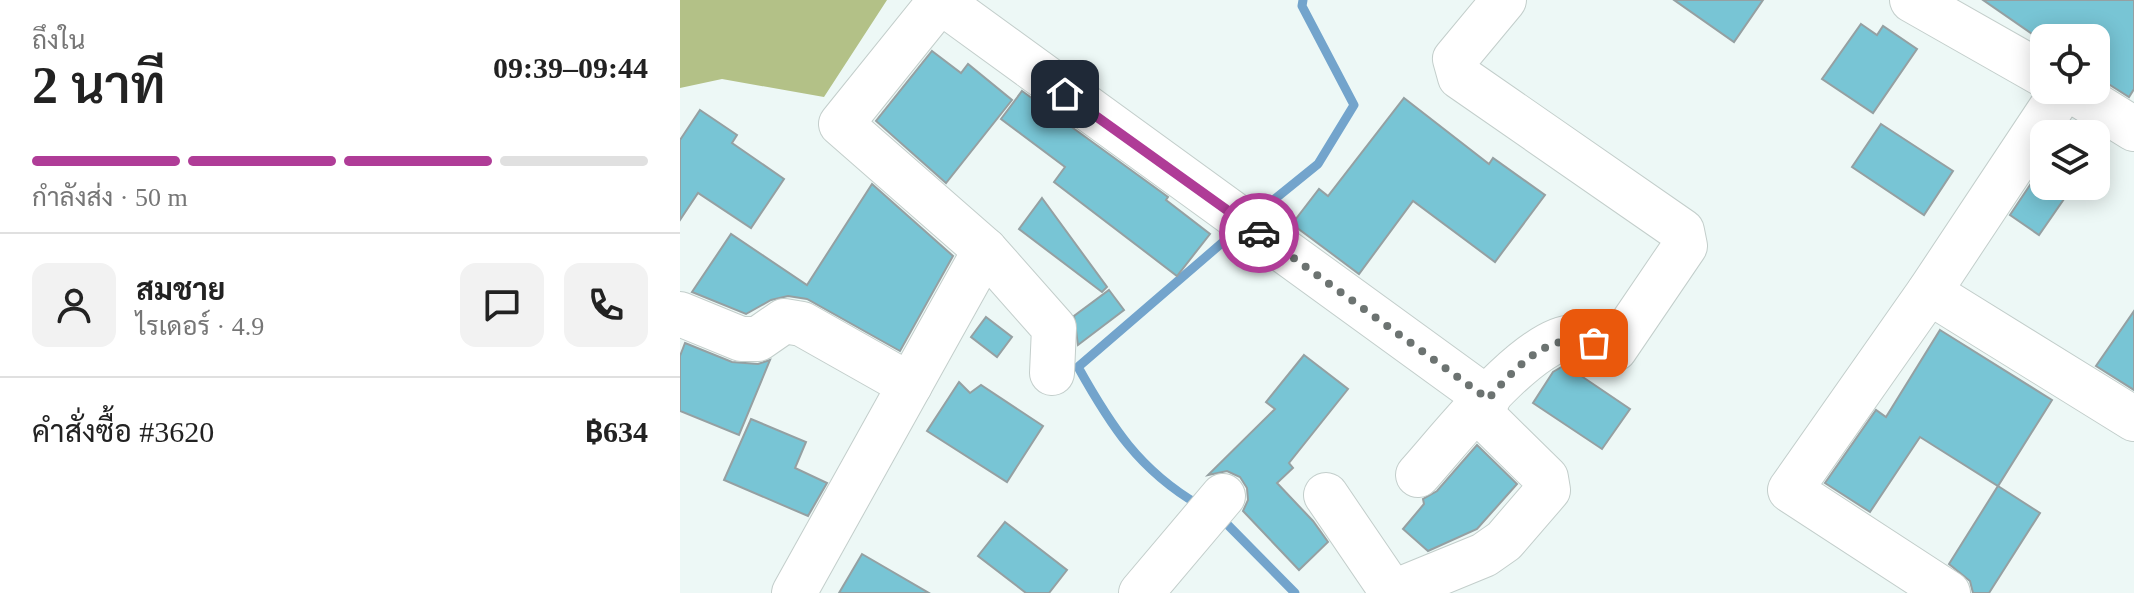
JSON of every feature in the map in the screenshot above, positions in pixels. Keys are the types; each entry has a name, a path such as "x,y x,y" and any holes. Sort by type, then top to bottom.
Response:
{"street":[{"path":"1418,475 1515,368 1540,349 1573,337 1615,349 1685,246 1682,231 1460,77 1455,59 1504,0"},
{"path":"1913,0 2030,67"},
{"path":"1052,373 1054,328 985,250 841,124 940,1 1201,193 1303,263 1482,404 1546,478 1548,490 1504,541 1484,555 1392,592 1326,495"},
{"path":"1948,593 1790,490 1929,292 2054,104"},
{"path":"2094,104 2134,129"},
{"path":"794,593 985,250"},
{"path":"1929,292 2134,419"},
{"path":"680,314 741,339 758,339 784,321 802,324 910,385"},
{"path":"1141,593 1223,496"}],"green space":[{"path":"680,0 887,0 824,97 722,79 680,88"}],"building":[{"path":"1674,0 1763,0 1734,42"},
{"path":"1983,0 2134,0 2134,89 2129,97 2110,85 2110,24 2030,24 2030,32"},
{"path":"1861,24 1877,35 1883,26 1917,49 1873,113 1822,79"},
{"path":"932,51 961,73 968,64 1012,100 946,183 876,121"},
{"path":"1022,91 1168,197 1166,200 1210,234 1177,276 1054,182 1065,167 1001,119"},
{"path":"1404,98 1489,164 1493,158 1545,195 1495,262 1413,201 1359,274 1292,224 1319,189 1328,196"},
{"path":"700,110 737,135 732,143 784,179 751,228 698,193 680,220 680,140"},
{"path":"1881,124 1953,171 1924,215 1852,167"},
{"path":"872,184 953,256 900,351 807,299 788,296 771,300 746,314 692,292 731,234 807,285"},
{"path":"2030,185 2030,200 2063,200 2039,235 2010,215"},
{"path":"1042,198 1107,287 1102,292 1019,229"},
{"path":"1109,290 1124,310 1078,345 1074,316"},
{"path":"2134,311 2134,390 2096,366"},
{"path":"986,317 1012,337 997,357 971,337"},
{"path":"1940,330 2052,400 1998,486 1920,437 1870,512 1825,483 1876,410 1886,417"},
{"path":"685,343 732,362 758,364 770,360 739,435 680,411 680,356"},
{"path":"1304,355 1348,389 1289,463 1293,468 1277,483 1328,542 1299,570 1243,511 1248,500 1247,488 1240,477 1227,471 1208,475 1275,409 1266,402"},
{"path":"1565,365 1630,409 1602,449 1533,403 1553,372"},
{"path":"959,382 970,393 981,385 1043,426 1007,482 927,431"},
{"path":"751,419 806,442 795,468 827,483 808,516 724,480"},
{"path":"1477,445 1517,484 1477,529 1428,551 1403,529 1424,504 1423,499 1437,491"},
{"path":"1998,486 2040,513 1989,593 1973,593 1970,581 1949,564"},
{"path":"1005,522 1067,570 1049,593 1026,593 978,556"},
{"path":"862,554 929,593 839,593"}],"waterway":[{"path":"1255,215 1318,164 1354,105 1302,6 1303,0"},
{"path":"1199,505 1159,477 1128,445 1102,409 1078,367 1237,230"},
{"path":"1219,516 1295,593"}],"way so far":[{"path":"1259,233 1488,399 1515,368 1540,349 1573,337 1594,343"}],"route":[{"path":"1065,94 1259,233"}]}
